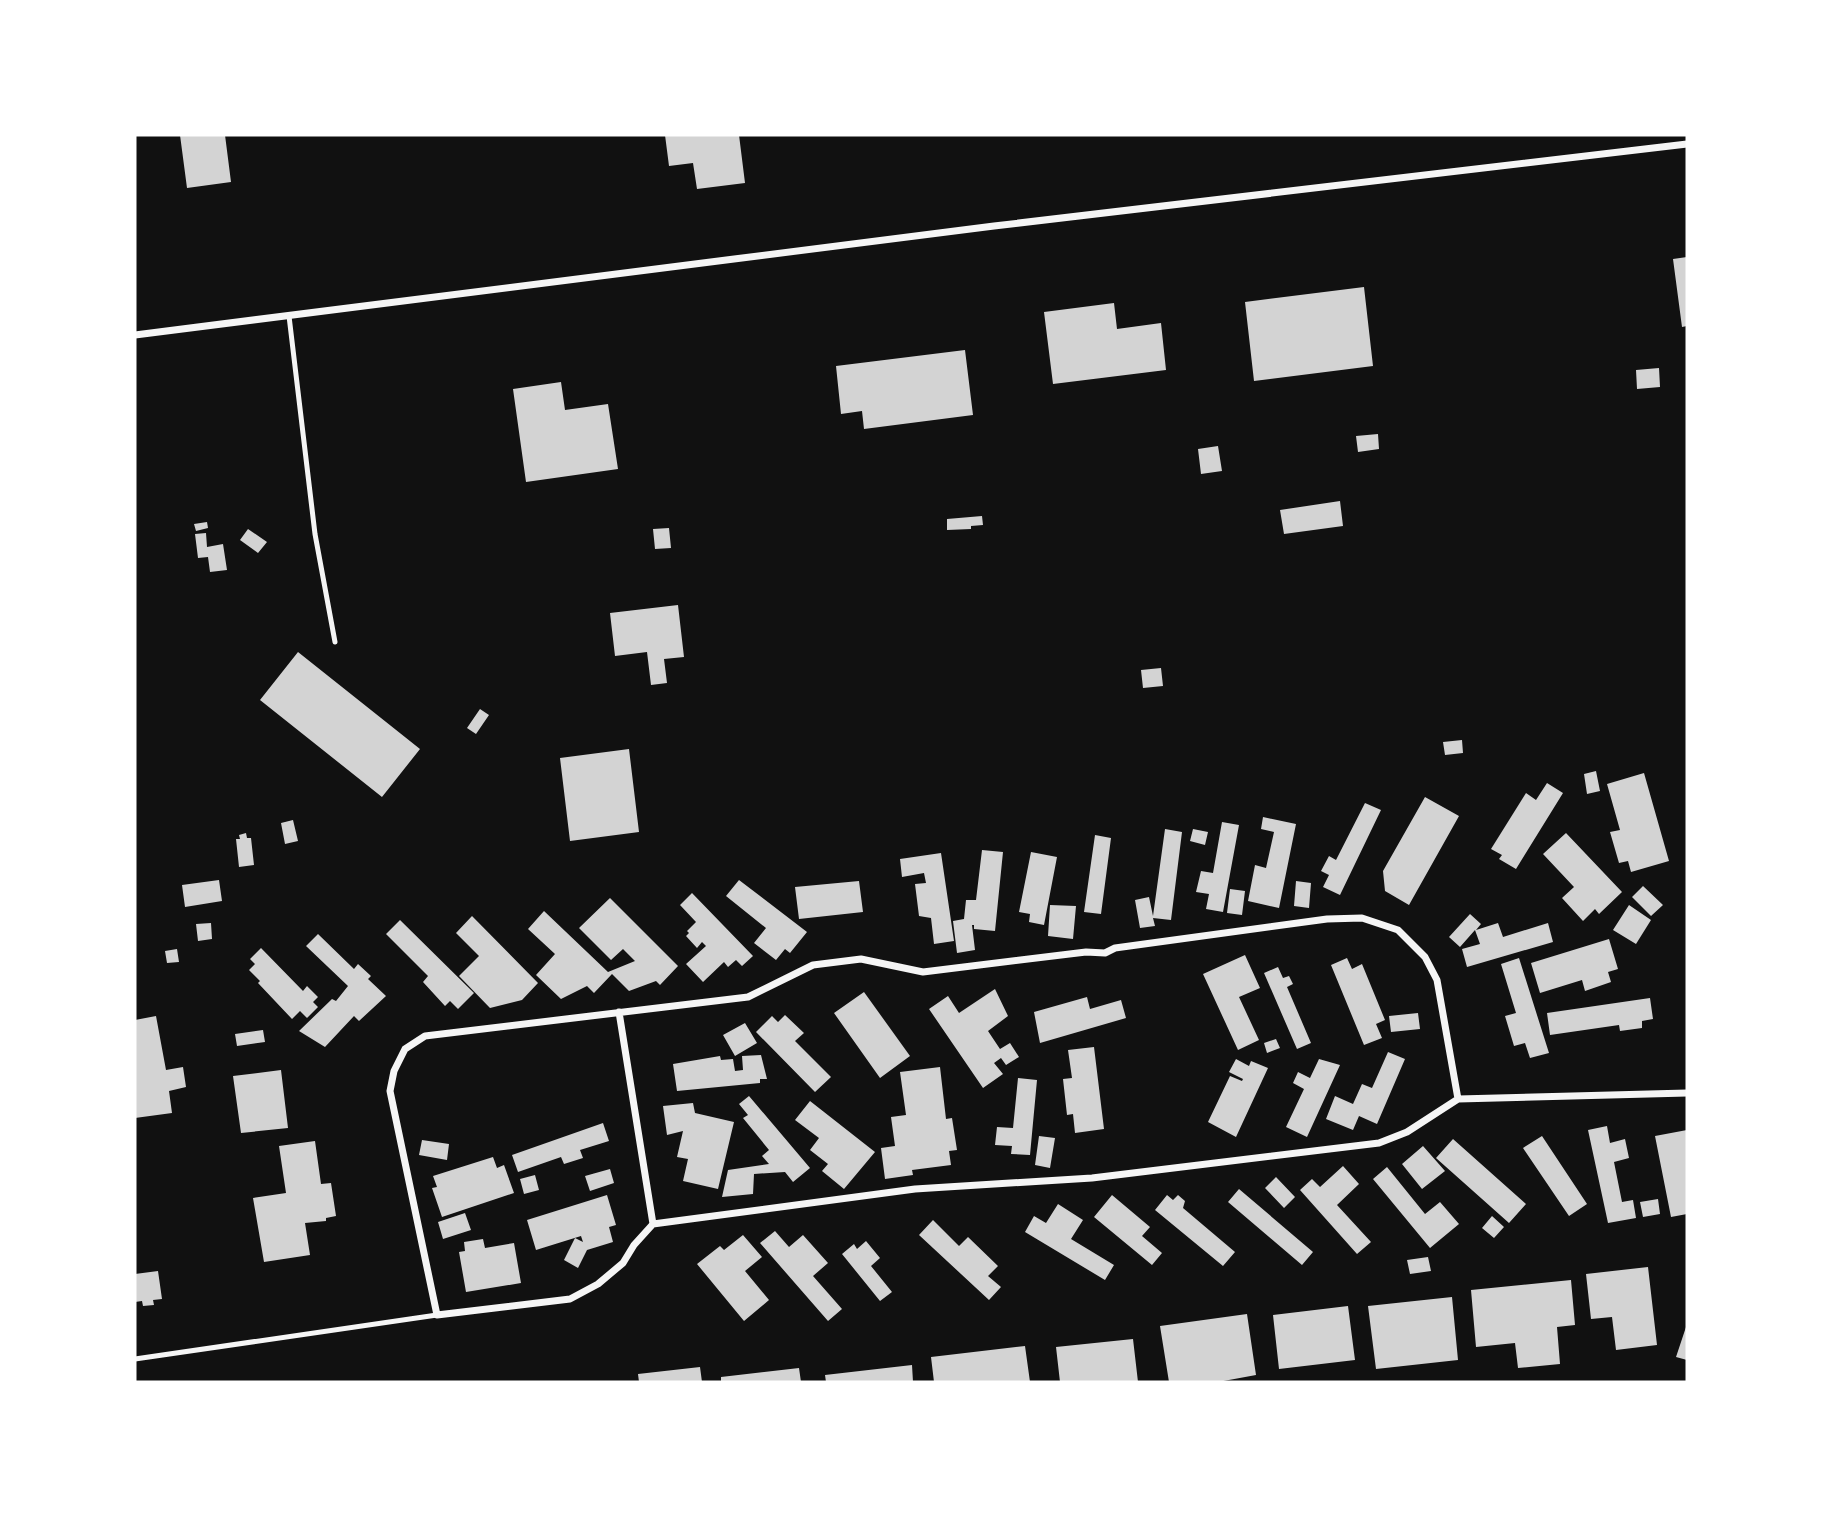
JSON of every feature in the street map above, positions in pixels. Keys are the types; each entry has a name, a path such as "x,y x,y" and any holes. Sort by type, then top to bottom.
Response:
{"street":[{"path":"135,335 994,226 1687,144"},
{"path":"1458,1099 1437,980 1425,957 1398,930 1362,918 1327,919 1115,948 1105,953 1086,952 923,972 861,959 813,965 748,997 425,1037 405,1049 394,1071 390,1091 437,1315 570,1299 598,1284 623,1263 634,1245 653,1224 915,1189 1092,1178 1379,1143 1408,1132 1458,1099 1687,1093"},
{"path":"619,1012 653,1224"}],"lane":[{"path":"289,316 315,534 335,642"},
{"path":"135,1359 437,1315"}],"building":[{"path":"180,135 225,135 231,182 187,188"},
{"path":"665,135 739,135 745,183 697,189 693,163 669,166"},
{"path":"1687,257 1687,326 1682,327 1673,259"},
{"path":"1364,287 1373,366 1254,381 1245,302"},
{"path":"1114,303 1117,329 1161,323 1166,370 1053,384 1044,312"},
{"path":"965,350 973,415 864,429 862,411 841,414 836,366"},
{"path":"1659,368 1660,387 1637,389 1636,370"},
{"path":"561,382 565,410 608,404 618,469 526,482 513,389"},
{"path":"1378,434 1379,449 1358,452 1356,436"},
{"path":"1218,446 1222,471 1201,474 1198,449"},
{"path":"1340,501 1343,526 1284,534 1280,510"},
{"path":"982,516 983,525 971,526 971,529 947,530 947,519"},
{"path":"207,522 208,528 196,531 194,524"},
{"path":"669,528 671,548 655,549 653,529"},
{"path":"248,529 267,542 258,553 240,540"},
{"path":"206,533 207,547 223,544 227,570 210,572 208,557 198,558 195,534"},
{"path":"678,605 684,657 664,659 667,683 651,685 647,652 615,656 610,613"},
{"path":"298,652 420,749 382,797 260,700"},
{"path":"1161,668 1163,686 1143,688 1141,670"},
{"path":"480,709 489,715 476,734 467,728"},
{"path":"1462,740 1463,753 1445,755 1443,742"},
{"path":"629,749 639,832 570,841 560,758"},
{"path":"1596,771 1600,791 1587,794 1584,774"},
{"path":"1644,773 1669,861 1631,872 1628,861 1619,863 1610,832 1620,830 1607,784"},
{"path":"1547,783 1563,793 1516,869 1499,859 1502,855 1491,849 1526,793 1536,800"},
{"path":"1425,797 1459,816 1409,905 1385,891 1383,871"},
{"path":"1365,803 1381,810 1340,895 1323,887 1329,875 1321,871 1329,856 1336,860"},
{"path":"1263,817 1296,824 1279,908 1248,901 1255,865 1266,868 1274,832 1261,829"},
{"path":"293,820 298,841 285,844 281,823"},
{"path":"1222,822 1239,825 1223,912 1206,909 1209,894 1196,892 1201,871 1213,873"},
{"path":"1165,829 1182,832 1171,920 1153,918 1155,926 1140,928 1135,900 1149,897 1153,916"},
{"path":"1193,829 1208,832 1205,845 1190,841"},
{"path":"246,833 247,838 251,838 254,865 239,867 236,839"},
{"path":"1566,833 1622,892 1599,914 1595,909 1583,921 1562,898 1574,887 1543,854"},
{"path":"1095,835 1111,838 1101,914 1084,912"},
{"path":"982,850 1003,852 995,931 974,929 972,925 975,950 957,953 953,921 964,919 966,900 976,900"},
{"path":"1031,852 1057,857 1044,925 1029,922 1030,914 1019,912"},
{"path":"941,853 954,941 934,944 931,918 919,916 915,884 926,883 924,873 902,877 900,859"},
{"path":"219,880 222,901 185,907 182,885"},
{"path":"739,880 807,932 790,953 785,949 776,960 754,943 766,928 726,896"},
{"path":"859,881 863,912 799,919 795,887"},
{"path":"1296,881 1311,883 1309,908 1294,906"},
{"path":"1643,886 1663,905 1651,916 1632,897"},
{"path":"1230,889 1245,891 1242,915 1227,913"},
{"path":"692,893 753,956 742,966 736,960 728,967 724,962 703,982 686,964 706,946 702,942 697,948 686,936 696,922 680,905"},
{"path":"610,898 678,966 660,985 656,981 629,991 612,974 594,993 587,986 561,999 536,975 555,954 528,929 544,911 608,972 635,961 623,949 611,960 579,928"},
{"path":"1050,905 1076,906 1073,939 1048,936"},
{"path":"1629,905 1651,920 1636,944 1613,930"},
{"path":"1470,914 1481,924 1476,930 1498,923 1503,937 1548,923 1553,942 1467,967 1462,949 1480,944 1475,930 1460,947 1449,937"},
{"path":"472,916 538,983 522,1000 490,1008 459,976 479,956 456,933"},
{"path":"400,920 474,993 458,1009 450,1001 445,1006 423,982 428,976 386,934"},
{"path":"211,923 212,939 198,941 196,924"},
{"path":"318,934 354,969 358,964 371,976 368,979 386,996 359,1021 354,1016 325,1047 299,1031 332,999 336,1001 348,986 306,946"},
{"path":"1609,939 1618,969 1608,972 1611,982 1585,991 1582,980 1540,993 1531,963"},
{"path":"261,948 303,991 307,986 318,997 313,1002 318,1007 307,1018 300,1011 292,1019 249,970 255,964 250,959"},
{"path":"177,949 179,962 167,963 165,951"},
{"path":"1245,955 1260,988 1239,997 1259,1040 1238,1050 1203,974"},
{"path":"1347,958 1352,969 1362,964 1385,1020 1376,1024 1382,1038 1364,1045 1331,965"},
{"path":"1519,958 1549,1053 1530,1058 1525,1043 1514,1046 1505,1016 1516,1013 1501,964"},
{"path":"1278,967 1283,978 1289,976 1293,984 1287,987 1311,1043 1297,1049 1264,973"},
{"path":"995,989 1008,1016 988,1031 1000,1049 1010,1043 1019,1057 1006,1065 1001,1058 994,1063 1003,1074 983,1088 929,1009 948,996 959,1013"},
{"path":"864,992 910,1056 880,1078 834,1013"},
{"path":"1087,997 1090,1009 1121,1000 1126,1018 1040,1043 1034,1012"},
{"path":"1650,998 1653,1019 1642,1021 1642,1028 1620,1031 1619,1025 1550,1035 1547,1013"},
{"path":"1418,1013 1420,1029 1391,1032 1389,1016"},
{"path":"785,1015 804,1033 795,1041 831,1077 815,1092 756,1032 772,1016 778,1022"},
{"path":"156,1016 166,1070 183,1067 186,1087 169,1091 172,1113 135,1118 135,1020"},
{"path":"745,1023 757,1043 735,1056 723,1035"},
{"path":"263,1030 265,1042 237,1046 235,1034"},
{"path":"1276,1039 1280,1048 1267,1053 1264,1043"},
{"path":"1094,1047 1104,1129 1075,1133 1073,1114 1067,1115 1063,1079 1072,1078 1068,1050"},
{"path":"1388,1052 1405,1059 1377,1124 1359,1116 1353,1130 1326,1119 1335,1096 1353,1104 1362,1084 1372,1088"},
{"path":"761,1055 767,1079 760,1079 760,1083 677,1091 673,1064 720,1056 721,1060 733,1059 735,1071 743,1070 742,1056"},
{"path":"1236,1059 1249,1066 1251,1061 1268,1068 1236,1137 1208,1122 1230,1076 1242,1081 1243,1079 1229,1072"},
{"path":"1319,1059 1340,1065 1307,1137 1286,1127 1304,1089 1293,1083 1298,1072 1310,1078"},
{"path":"940,1067 946,1119 952,1118 957,1150 949,1151 951,1165 912,1170 913,1175 885,1179 881,1148 895,1146 891,1117 906,1115 900,1072"},
{"path":"281,1070 288,1128 241,1133 233,1076"},
{"path":"1018,1078 1037,1080 1030,1155 1011,1154 1012,1146 995,1145 997,1127 1013,1128"},
{"path":"749,1096 810,1168 793,1182 785,1172 754,1174 753,1194 722,1197 728,1170 769,1164 762,1156 769,1150 743,1118 748,1115 739,1104"},
{"path":"810,1101 875,1152 844,1189 822,1171 828,1164 810,1150 819,1138 795,1120"},
{"path":"693,1103 695,1113 734,1122 718,1189 683,1181 688,1159 677,1157 683,1131 667,1135 663,1106"},
{"path":"603,1123 609,1141 580,1150 583,1158 564,1164 561,1157 518,1172 512,1155"},
{"path":"1607,1126 1610,1143 1625,1139 1629,1158 1614,1162 1622,1202 1633,1200 1636,1218 1608,1223 1588,1130"},
{"path":"1687,1130 1687,1214 1671,1217 1655,1136"},
{"path":"1039,1136 1055,1138 1050,1168 1035,1165"},
{"path":"1542,1136 1587,1204 1569,1216 1523,1148"},
{"path":"1453,1139 1526,1204 1509,1223 1436,1158"},
{"path":"422,1140 449,1144 447,1160 419,1155"},
{"path":"315,1141 321,1184 331,1183 336,1216 326,1218 326,1221 305,1223 310,1255 264,1262 253,1198 286,1193 279,1146"},
{"path":"1423,1146 1445,1171 1422,1189 1402,1164"},
{"path":"493,1157 497,1168 504,1165 514,1193 442,1217 432,1188 437,1187 433,1176"},
{"path":"1343,1166 1359,1184 1337,1205 1371,1242 1357,1254 1300,1190 1312,1179 1320,1187"},
{"path":"1387,1167 1425,1214 1440,1202 1459,1224 1430,1248 1373,1179"},
{"path":"610,1169 614,1183 590,1191 585,1176"},
{"path":"535,1175 539,1190 524,1194 520,1179"},
{"path":"1276,1177 1295,1197 1284,1208 1265,1188"},
{"path":"1239,1189 1313,1252 1302,1265 1228,1202"},
{"path":"607,1195 616,1225 609,1227 613,1242 587,1250 578,1268 564,1260 575,1238 583,1242 581,1236 536,1250 527,1220"},
{"path":"1112,1195 1150,1227 1142,1236 1162,1253 1152,1265 1094,1217"},
{"path":"1167,1195 1173,1200 1178,1195 1185,1201 1183,1208 1235,1252 1223,1266 1155,1210"},
{"path":"1658,1199 1660,1214 1643,1217 1640,1202"},
{"path":"1058,1204 1083,1220 1071,1239 1114,1265 1105,1280 1025,1232 1034,1216 1046,1223"},
{"path":"465,1213 471,1230 443,1239 438,1222"},
{"path":"1492,1216 1504,1227 1494,1238 1482,1228"},
{"path":"933,1220 959,1246 968,1237 998,1266 988,1276 1001,1287 989,1300 919,1235"},
{"path":"775,1231 789,1247 803,1235 828,1263 813,1276 842,1309 828,1321 760,1243"},
{"path":"743,1235 762,1257 745,1271 769,1300 744,1321 697,1264 720,1246 724,1250"},
{"path":"483,1239 485,1248 514,1243 521,1283 466,1292 459,1252 465,1251 464,1242"},
{"path":"866,1241 880,1258 871,1266 892,1292 880,1301 842,1254 854,1244 857,1249"},
{"path":"1428,1257 1431,1271 1410,1274 1407,1260"},
{"path":"1648,1267 1657,1345 1616,1350 1612,1317 1591,1319 1586,1274"},
{"path":"158,1271 162,1299 153,1300 154,1305 143,1306 142,1301 135,1302 135,1274"},
{"path":"1571,1280 1575,1325 1557,1327 1560,1364 1518,1368 1515,1343 1476,1347 1471,1290"},
{"path":"1452,1297 1458,1360 1376,1369 1368,1306"},
{"path":"1348,1306 1355,1360 1279,1369 1273,1315"},
{"path":"1247,1314 1256,1375 1218,1382 1169,1382 1160,1326"},
{"path":"1687,1324 1687,1360 1676,1357"},
{"path":"1133,1339 1138,1382 1060,1382 1056,1347"},
{"path":"1025,1346 1030,1382 934,1382 931,1357"},
{"path":"912,1365 913,1382 826,1382 825,1375"},
{"path":"700,1367 702,1382 639,1382 638,1374"},
{"path":"799,1368 801,1382 721,1382 721,1377"}]}
